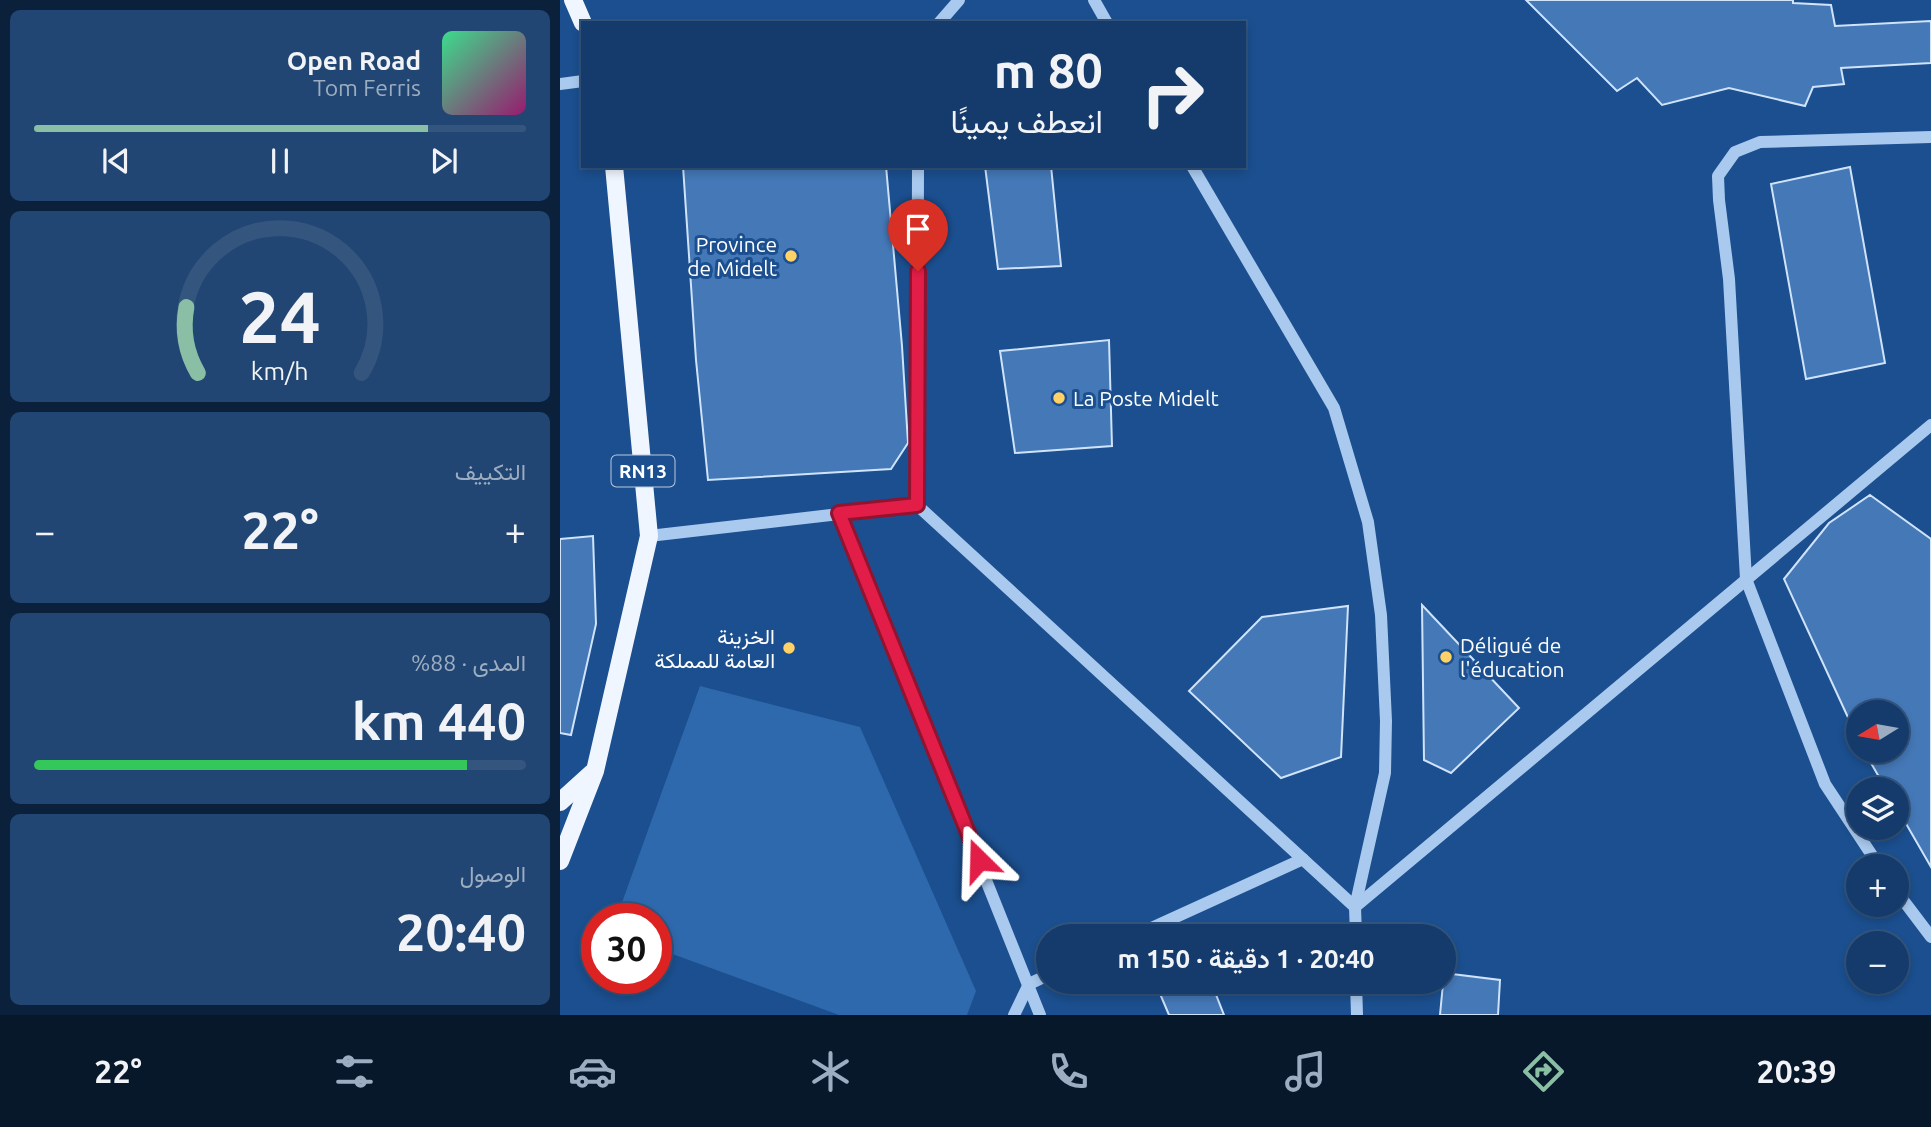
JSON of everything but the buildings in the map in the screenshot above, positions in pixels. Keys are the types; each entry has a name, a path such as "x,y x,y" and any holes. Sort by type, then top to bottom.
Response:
{"main road":[{"path":"573,0 582,21"},
{"name":"RN13","path":"560,861 595,771 649,536 614,168"},
{"path":"560,802 595,771"}],"street":[{"path":"941,21 959,0"},
{"path":"1094,0 1106,21"},
{"path":"560,84 581,81"},
{"path":"1871,854 1825,784 1746,579 1729,279 1718,200 1718,176 1735,152 1760,142 1931,137"},
{"path":"918,168 917,505 1356,907"},
{"path":"1193,168 1334,408 1368,522 1381,615 1387,721 1385,773 1356,907 1356,924"},
{"path":"1356,907 1931,425"},
{"path":"649,536 917,505"},
{"path":"839,513 1040,1015"},
{"path":"1160,924 1303,859"},
{"path":"1909,908 1931,937"},
{"path":"1014,1015 1029,984 1036,981"},
{"path":"1356,994 1357,1015"}],"shaded area":[{"path":"700,686 860,727 976,991 967,1015 839,1015 672,954 672,903 622,903"}],"place":[{"name":"Province de Midelt","path":"791,256"},
{"name":"La Poste Midelt","path":"1059,398"},
{"name":"الخزينة العامة للمملكة","path":"789,648"},
{"name":"Déligué de l'éducation","path":"1446,657"}],"route":[{"path":"918,271 917,505 839,513 979,860"}]}
